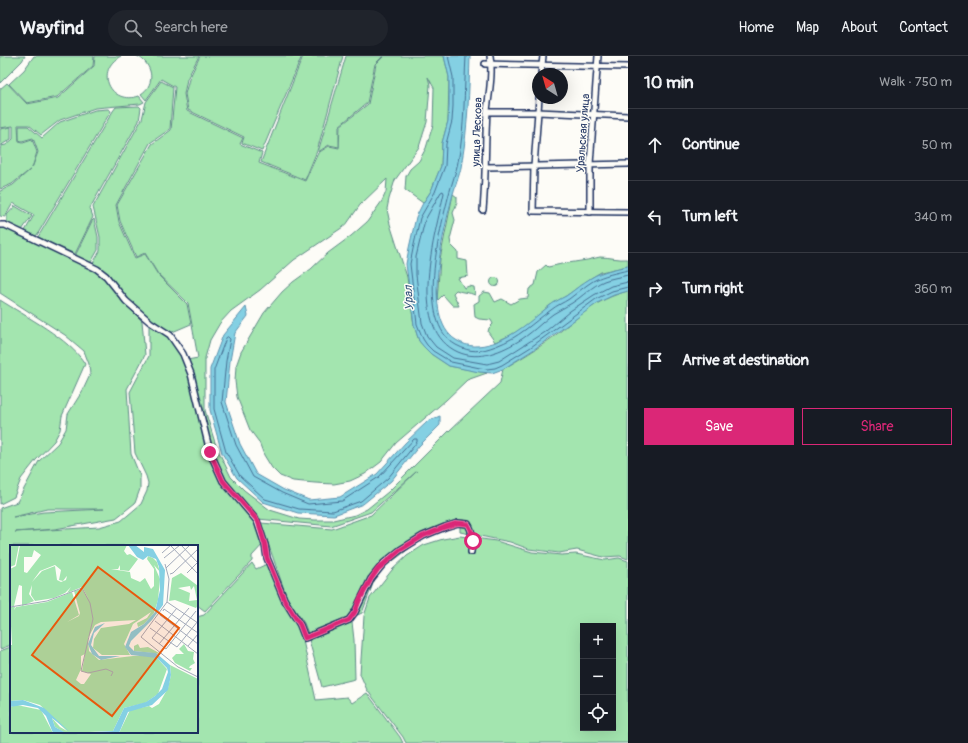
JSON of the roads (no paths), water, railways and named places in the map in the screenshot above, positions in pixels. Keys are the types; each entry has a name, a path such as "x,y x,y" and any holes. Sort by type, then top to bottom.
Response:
{"street":[{"name":"улица Лескова","path":"483,210 486,167 487,112 491,65 490,56"},
{"path":"542,68 543,56"},
{"name":"Уральская улица","path":"590,212 590,164 598,56"},
{"path":"485,64 628,68"},
{"path":"539,104 534,166 533,211 628,212"},
{"path":"487,112 538,112 628,116"},
{"path":"486,167 628,164"},
{"path":"0,225 5,225 96,269 106,276 126,301 150,322 170,335 183,354 191,374 210,452 223,481 258,521 267,558 284,599 300,625 305,638 349,620 355,612 365,588 378,569 391,557 423,536 458,523 468,524 472,535 471,552"}],"water":[{"path":"444,56 470,56 466,135 461,169 445,228 438,271 437,293 439,313 445,329 456,340 470,346 493,343 516,332 552,304 591,278 613,269 628,266 628,291 614,295 599,302 533,350 503,369 492,373 449,366 431,354 424,347 419,341 414,325 406,264 416,217 431,191 441,166 442,143 448,121 449,106 449,77"},
{"path":"246,307 248,316 235,333 230,361 226,402 240,444 256,474 284,490 309,500 340,497 377,474 405,443 428,421 440,416 440,425 419,446 391,481 363,504 334,515 298,513 263,502 237,478 222,453 210,410 210,369 223,335"}],"water label":[{"name":"Урал","path":"409,298"}]}
